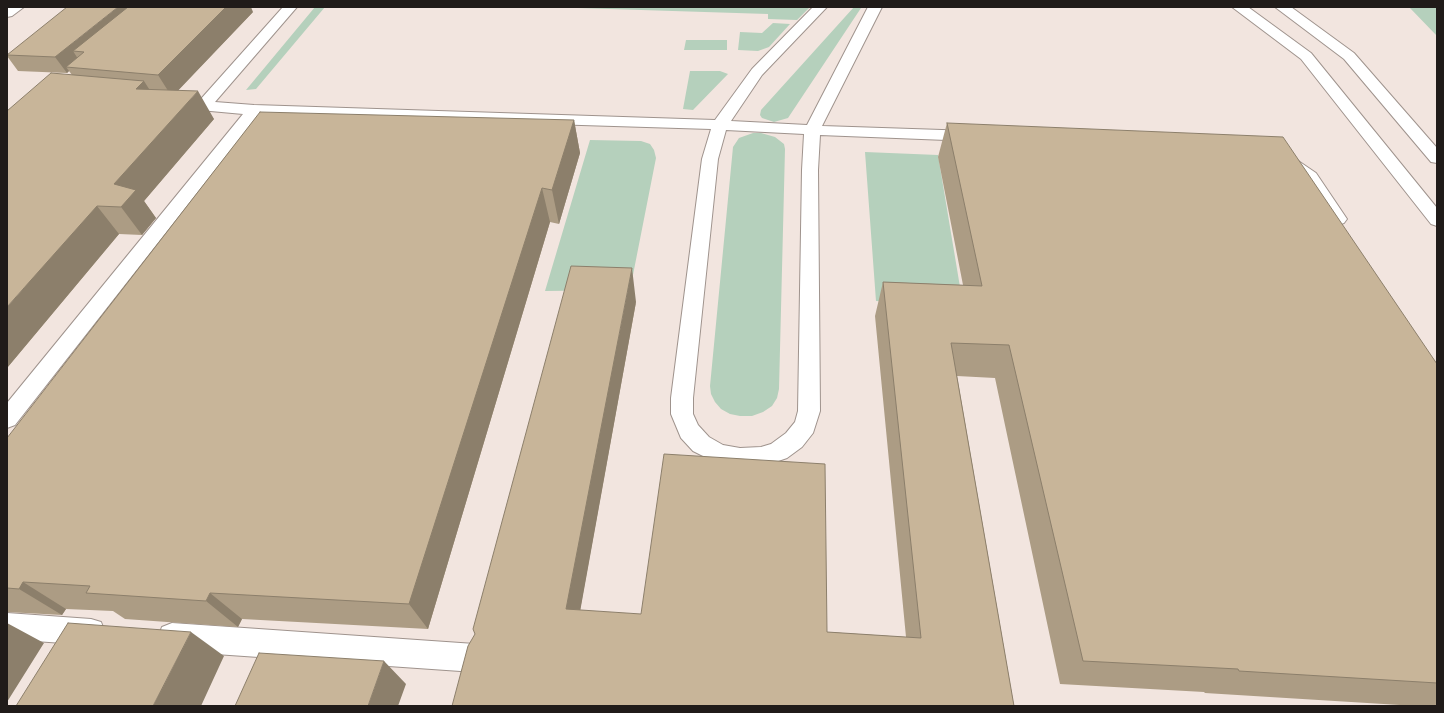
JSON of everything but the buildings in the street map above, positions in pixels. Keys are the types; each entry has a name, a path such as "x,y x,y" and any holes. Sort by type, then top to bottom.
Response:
{"street":[{"path":"7,13 17,7"}],"lane":[{"path":"204,105 290,7"},
{"path":"820,7 757,72 720,125 710,159 682,398 682,414 689,431 701,444 719,454 740,458 760,457 779,451 794,440 805,426 809,411 810,170 812,130 875,7"},
{"path":"1239,7 1306,56 1437,220"},
{"path":"1282,7 1349,56 1437,158"},
{"path":"164,102 254,110 720,125 812,130 987,136"},
{"path":"7,419 254,110"},
{"path":"1267,152 1274,154 1310,177 1348,235"},
{"path":"7,626 118,634"},
{"path":"150,636 475,658"}],"green space":[{"path":"315,7 325,7 256,89 246,90"},
{"path":"546,7 810,7 797,20 768,19 768,14"},
{"path":"854,7 861,8 788,118 774,122 762,118 760,115 761,110"},
{"path":"1409,7 1437,7 1437,36"},
{"path":"773,23 790,24 769,47 758,51 738,50 740,32 762,33"},
{"path":"686,40 727,40 727,50 684,50"},
{"path":"690,71 720,71 728,74 693,110 683,109"},
{"path":"753,133 761,133 775,137 784,144 785,149 779,389 777,398 772,406 763,412 752,416 740,416 730,414 721,409 711,394 710,386 733,147 739,138"},
{"path":"590,140 641,141 650,144 654,150 656,158 630,290 545,291"},
{"path":"865,152 938,155 963,305 876,301"}]}
